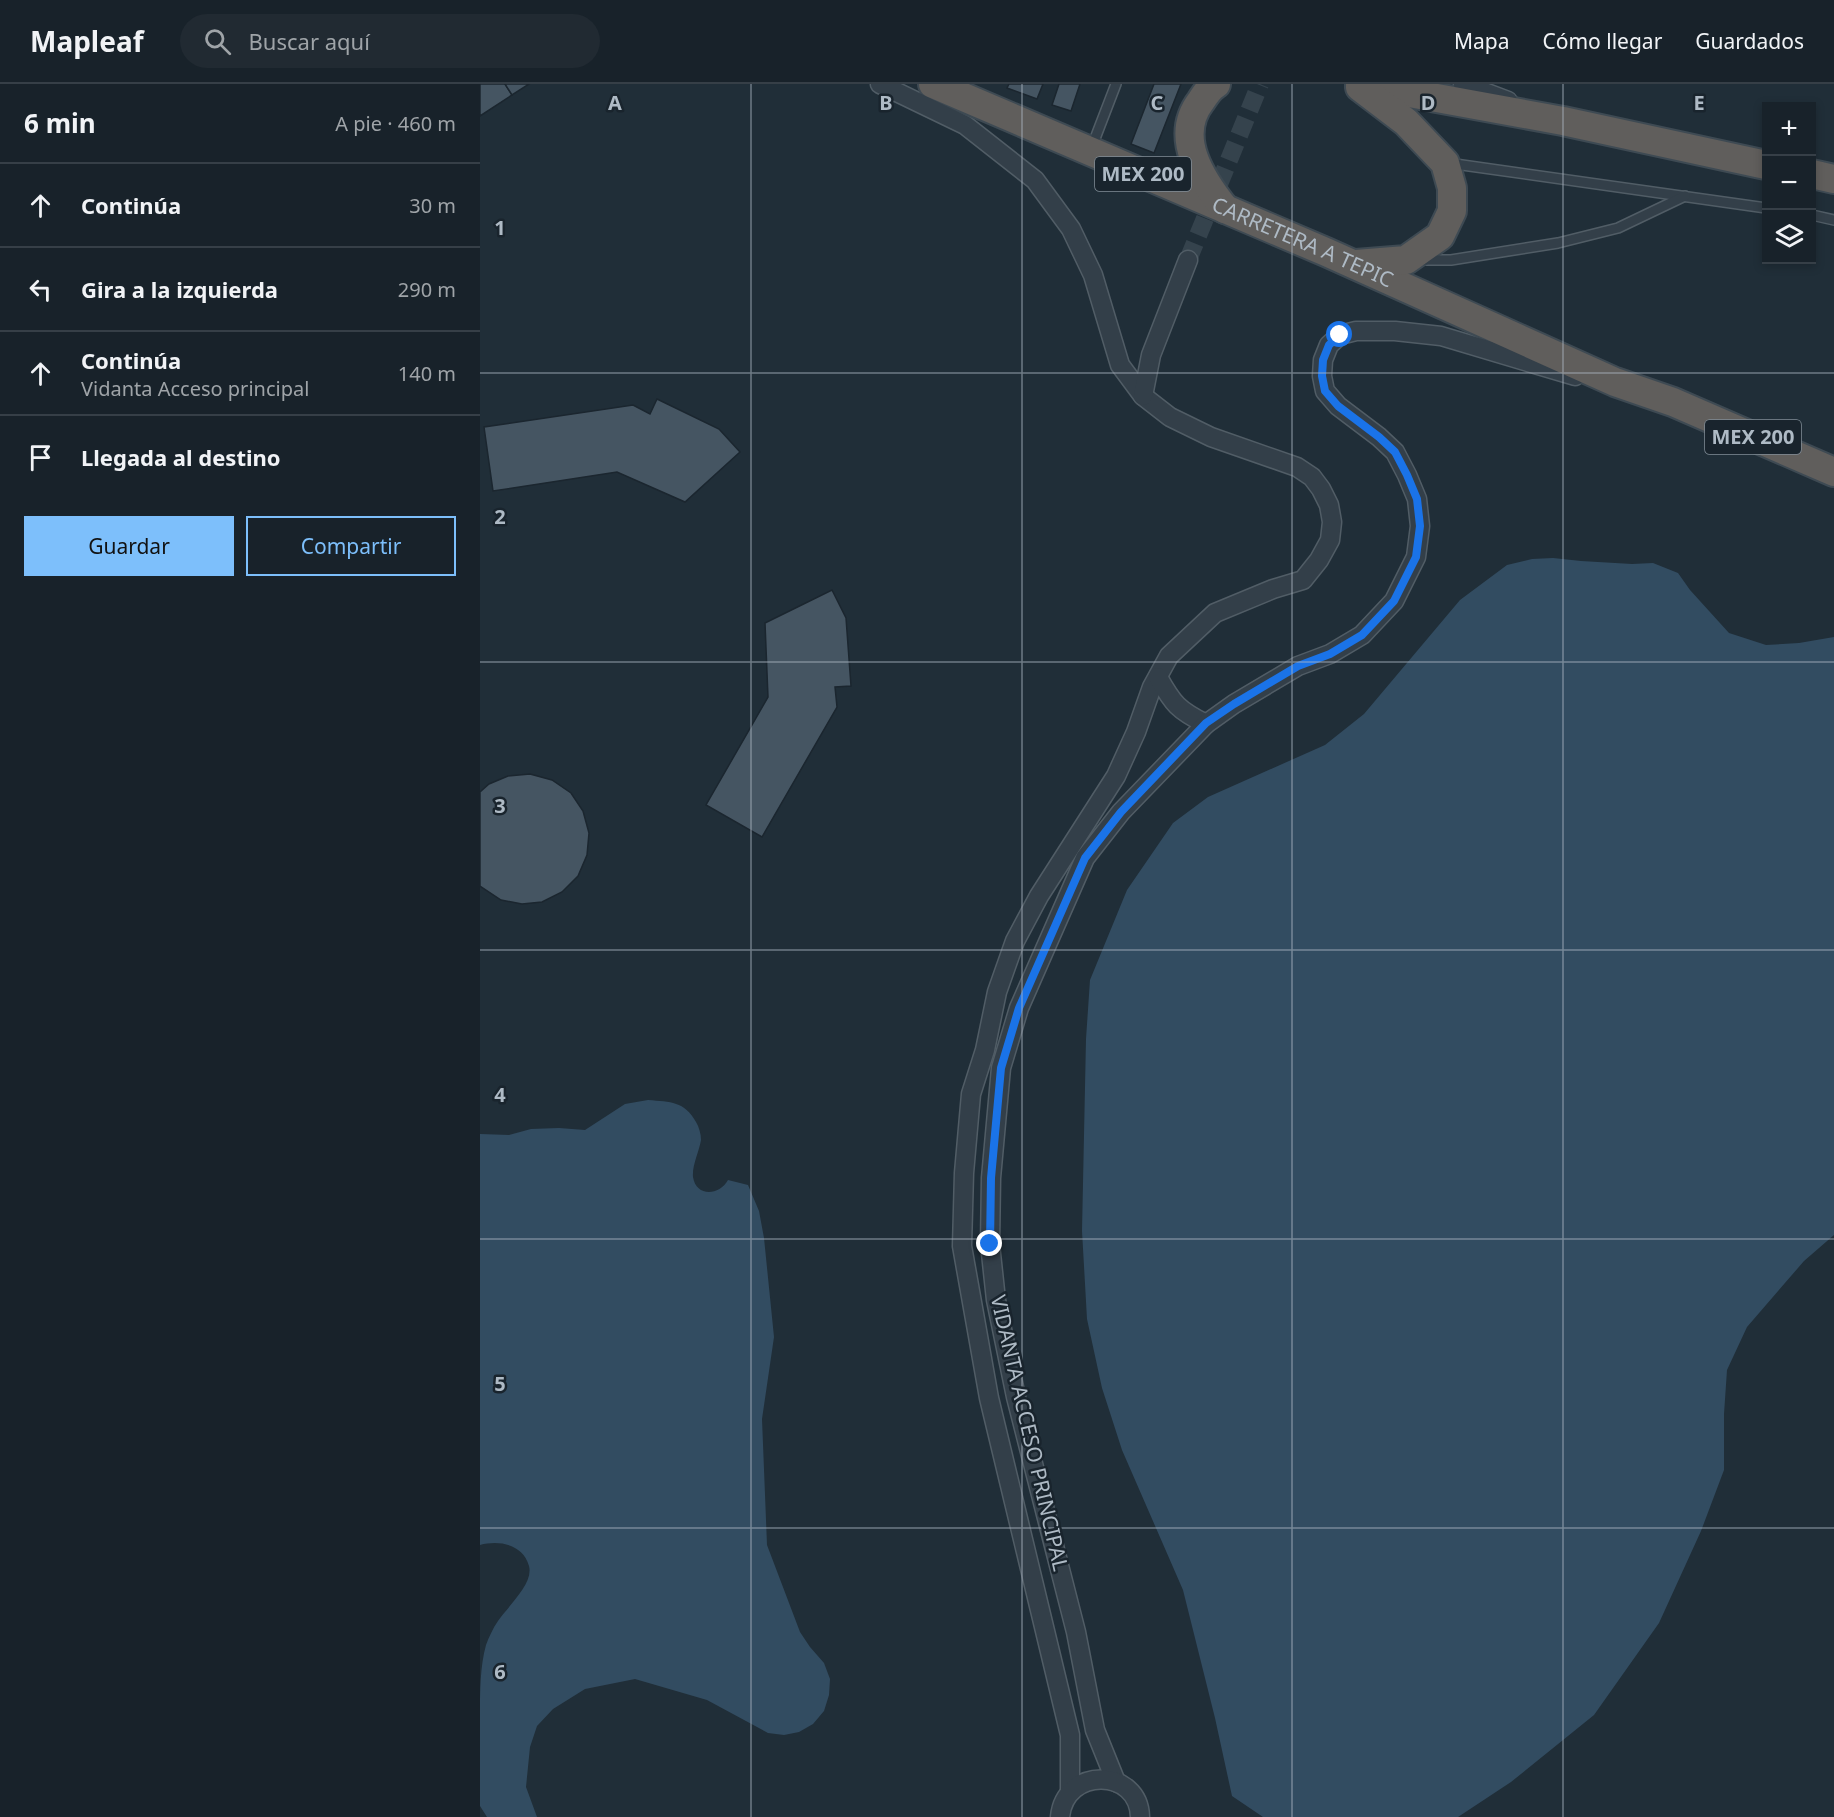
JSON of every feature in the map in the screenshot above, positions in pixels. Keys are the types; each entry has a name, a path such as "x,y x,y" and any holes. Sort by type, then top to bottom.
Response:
{"highway":[{"name":"CARRETERA A TEPIC","path":"933,84 1354,264 1615,382 1673,402 1834,472"},
{"path":"1216,84 1193,110 1189,136 1196,168 1225,210"},
{"path":"1358,84 1563,121 1762,164"},
{"path":"1354,264 1406,260 1440,236 1452,211 1452,188 1445,163 1406,122 1358,84"},
{"path":"1816,175 1834,179"}],"street":[{"path":"880,84 965,125 1035,180 1071,229 1092,275 1120,365 1143,396 1170,417 1211,437 1297,467 1312,477 1321,489 1329,505 1332,522 1330,540 1319,561 1303,580 1273,589 1215,613 1169,656 1152,687 1136,732 1116,776 1039,896 1015,941 997,992 986,1050 971,1094 964,1173 962,1246 989,1398 1070,1735 1070,1792"},
{"path":"1462,84 1563,121"},
{"path":"1143,396 1151,355 1188,260"},
{"name":"VIDANTA ACCESO PRINCIPAL","path":"1140,1817 1136,1800 1127,1789 1116,1782 1095,1730 1076,1632 1016,1397 996,1300 990,1244 991,1178 1001,1068 1019,1008 1085,858 1121,812 1206,723 1298,666 1330,654 1362,635 1394,601 1416,557 1420,526 1417,499 1395,452 1338,406 1325,391 1322,376 1323,360 1329,345 1340,335 1356,331 1395,331 1441,336 1577,377 1615,382"},
{"path":"1158,677 1170,698 1185,713 1206,723"},
{"path":"1060,1817 1064,1800 1077,1786 1089,1780 1103,1779 1116,1782"}],"lane":[{"path":"1090,151 1116,84"},
{"path":"1445,163 1762,207"},
{"path":"1406,260 1451,260 1558,243 1618,228 1685,196"},
{"path":"1816,216 1834,220"}],"water":[{"path":"1553,558 1632,564 1653,563 1678,573 1690,590 1729,633 1766,645 1799,643 1834,637 1834,1235 1804,1261 1747,1327 1727,1370 1724,1470 1701,1531 1659,1623 1594,1715 1511,1782 1458,1817 1263,1817 1232,1796 1183,1590 1122,1450 1102,1388 1087,1319 1082,1231 1086,1039 1090,980 1127,890 1173,823 1208,797 1325,745 1364,714 1460,600 1507,565 1532,559"},
{"path":"648,1100 670,1102 682,1106 696,1122 701,1140 693,1177 698,1188 708,1192 714,1191 728,1180 748,1185 759,1211 774,1337 762,1419 767,1545 800,1632 824,1663 830,1679 829,1695 824,1711 813,1724 799,1732 784,1735 768,1733 707,1700 635,1679 585,1689 553,1709 537,1726 530,1747 526,1787 537,1817 487,1817 480,1806 480,1697 483,1662 486,1645 493,1630 528,1580 529,1566 521,1553 509,1545 495,1543 480,1545 480,1134 509,1135 531,1129 585,1130 625,1104"}],"building":[{"path":"480,84 505,84 512,95 480,116"},
{"path":"505,84 529,84 512,95"},
{"path":"1009,84 1043,84 1037,99 1007,88"},
{"path":"1059,84 1080,84 1071,111 1052,105"},
{"path":"1154,84 1181,84 1154,153 1131,144"},
{"path":"657,399 719,429 740,452 685,502 617,472 493,491 484,427 633,405 650,414"},
{"path":"832,590 846,618 851,686 835,687 837,707 762,837 706,805 768,697 765,623"},
{"path":"530,774 552,780 571,793 583,811 589,833 587,855 578,876 562,892 542,902 522,904 501,900 480,886 480,792 489,784 508,776"}],"tunnel":[{"path":"1188,260 1260,84"}],"route":[{"path":"990,1244 991,1178 1001,1068 1019,1008 1085,858 1121,812 1206,723 1298,666 1330,654 1362,635 1394,601 1416,557 1420,526 1417,499 1395,452 1338,406 1325,391 1322,376 1323,360 1329,345 1340,335"}]}
